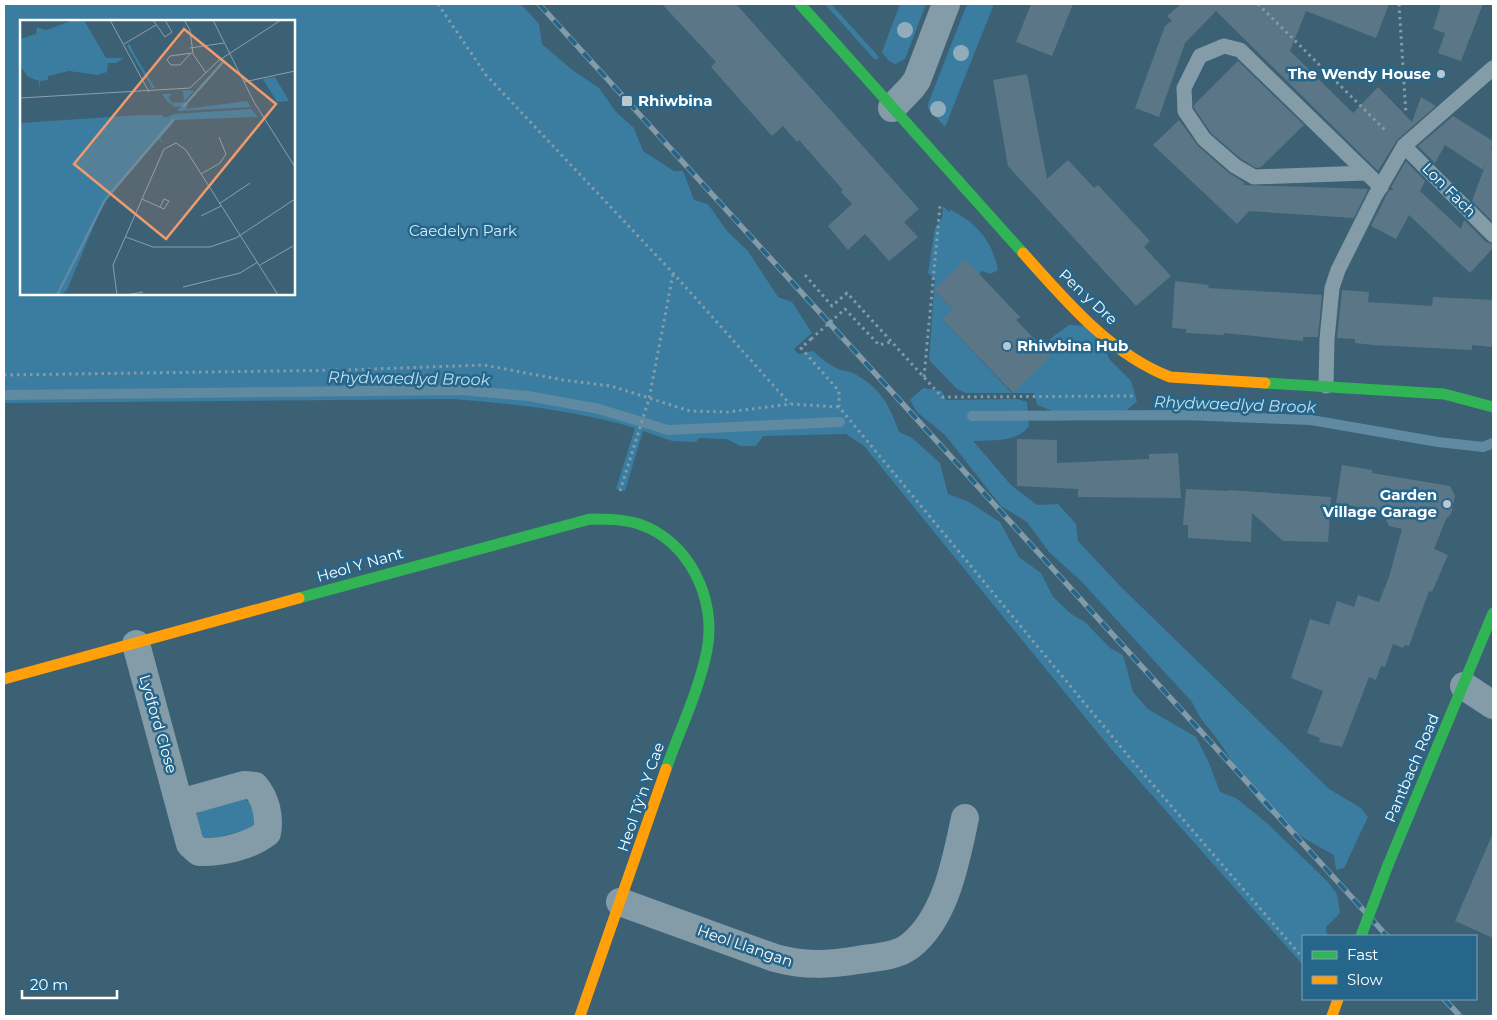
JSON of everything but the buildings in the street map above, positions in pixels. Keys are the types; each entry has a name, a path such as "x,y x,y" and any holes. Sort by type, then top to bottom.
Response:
{"street":[{"name":"Pen y Dre","path":"800,4 1058,292 1139,363 1156,373 1170,377 1444,394 1493,407"},
{"path":"892,108 917,80 946,4"},
{"name":"Heol Y Nant","path":"4,679 590,519 610,517 633,521 656,532 670,542 692,565 702,584"},
{"name":"Heol Tŷ'n Y Cae","path":"580,1016 702,663 708,638 708,611 702,584"},
{"name":"Pantbach Road","path":"1361,935 1388,865 1493,613"},
{"name":"Lydford Close","path":"136,644 180,803"},
{"path":"1464,686 1493,705"},
{"name":"Heol Llangan","path":"620,902 775,958 800,964 823,965 892,954 909,947 924,932 936,913 956,856 965,818"},
{"path":"1332,1016 1338,1000"}],"lane":[{"path":"1366,173 1254,177 1236,166 1204,139 1184,111 1184,88 1200,56 1224,46 1240,50 1381,187"},
{"path":"1326,386 1327,339 1332,288 1338,270 1381,187 1408,142 1493,68"},
{"name":"Lon Fach","path":"1408,142 1493,236"}],"path":[{"path":"438,4 486,74 674,273 791,404"},
{"path":"1258,4 1408,142"},
{"path":"1400,4 1408,142"},
{"path":"924,377 941,202"},
{"path":"619,495 649,399 674,273"},
{"path":"804,275 832,306 847,294 942,397 1143,396"},
{"path":"891,342 879,346 845,309 801,348 838,391 840,407 1122,749 1302,957"},
{"path":"4,375 345,370 484,365 563,380 611,386 690,411 728,412 791,404 840,407"}],"green space":[{"name":"Caedelyn Park","path":"4,4 521,4 539,24 542,44 571,69 599,88 616,112 634,128 643,151 674,171 683,171 694,200 708,204 727,231 748,251 778,297 792,302 812,333 794,349 798,354 813,351 840,370 851,372 871,385 883,398 892,413 899,432 912,438 940,463 948,494 969,502 1000,522 1019,557 1041,573 1053,597 1071,614 1085,622 1110,648 1123,655 1133,692 1148,709 1196,737 1209,763 1220,792 1236,798 1268,824 1328,882 1337,894 1340,913 1326,927 1327,935 1302,935 1302,964 1111,749 864,446 846,434 763,436 756,446 741,446 726,439 699,438 696,442 672,441 643,431 625,491 616,489 635,428 591,417 546,409 454,399 4,403"},
{"path":"825,4 831,4 879,57 877,59 874,59"},
{"path":"900,4 926,4 905,59 895,64 889,61 882,52"},
{"path":"967,4 994,4 945,127 928,108 928,104"},
{"path":"943,206 949,212 951,210 961,215 976,227 988,242 998,270 990,274 982,271 979,274 965,260 934,290 935,279 928,273 935,228 942,219"},
{"path":"934,290 952,309 942,319 1012,393 966,393 957,389 929,360"},
{"path":"1069,325 1087,326 1100,341 1110,360 1131,381 1137,401 1126,411 1055,412 1037,405 1034,393 1012,393 1038,368 1040,356 1051,338"},
{"path":"923,388 942,391 946,400 1017,399 1027,402 1029,426 1024,431 1003,440 973,441 1011,485 1037,505 1058,504 1076,524 1078,541 1120,586 1329,789 1361,808 1368,817 1344,868 1336,870 1334,855 1291,829 1262,804 1249,789 1192,702 1081,581 1049,552 1027,522 1001,506 945,435 917,412 910,400"},
{"path":"242,798 255,805 258,821 251,829 209,839 203,838 196,816 200,810"}],"waterway":[{"name":"Rhydwaedlyd Brook","path":"4,395 461,390 528,396 599,409 668,430 840,422"},
{"name":"Rhydwaedlyd Brook","path":"972,416 1183,415 1311,420 1438,442 1483,447 1493,443"}],"railway":[{"path":"539,4 1386,935"},
{"path":"1445,1000 1460,1016"}],"traffic: fast":[{"path":"800,4 1023,253"},
{"path":"1265,383 1444,394 1493,407"},
{"path":"299,598 590,519 627,521 657,532 672,544 696,574 708,611 709,631 704,665 666,769"},
{"path":"1388,865 1493,613"},
{"path":"1361,935 1388,865"}],"traffic: slow":[{"path":"1023,253 1090,324 1128,355 1148,367 1170,377 1265,383"},
{"path":"4,679 299,598"},
{"path":"580,1016 666,769"},
{"path":"1332,1016 1338,1000"}],"place":[{"name":"The Wendy House","path":"1441,74"},
{"name":"Rhiwbina","path":"627,101"},
{"name":"Rhiwbina Hub","path":"1007,346"},
{"name":"Garden Village Garage","path":"1447,504"}]}
